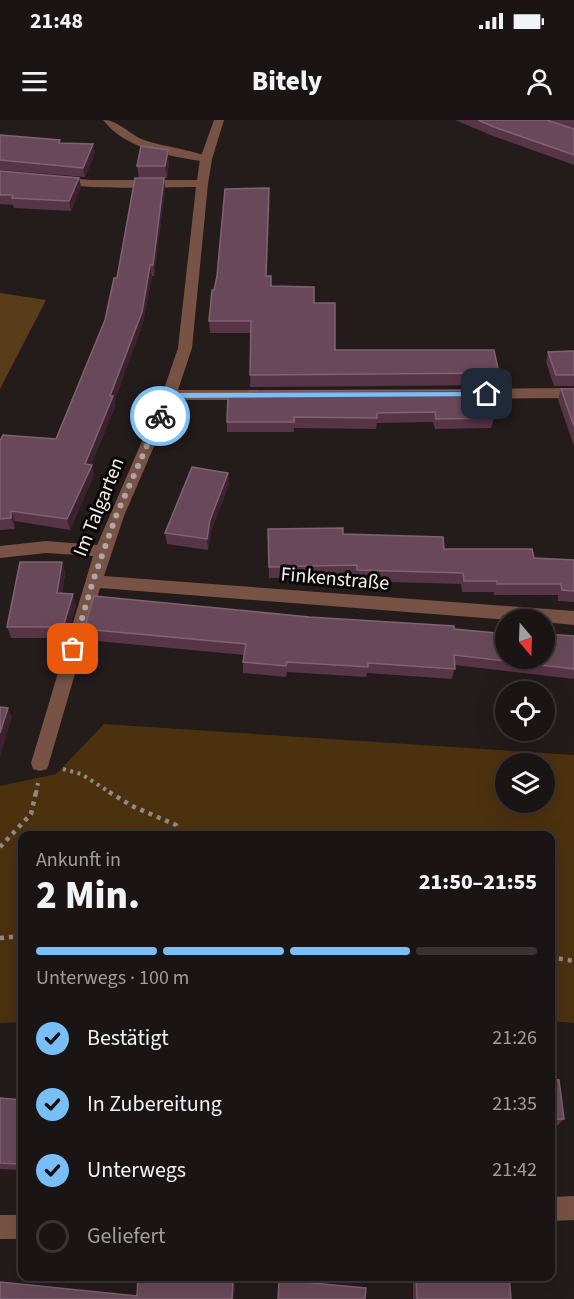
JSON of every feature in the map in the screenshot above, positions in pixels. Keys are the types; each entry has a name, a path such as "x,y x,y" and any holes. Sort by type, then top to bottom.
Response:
{"street":[{"name":"Im Talgarten","path":"40,763 103,551 169,395 185,348 202,184 206,159 219,120"},
{"path":"44,179 91,183 202,184"},
{"path":"446,394 574,393"},
{"path":"169,395 273,395"},
{"path":"0,552 46,547 80,547 103,551"},
{"name":"Finkenstraße","path":"93,581 574,618"},
{"path":"555,1209 574,1208"},
{"path":"0,1227 18,1227"}],"lane":[{"path":"108,120 113,128 158,148 206,159"}],"path":[{"path":"40,763 81,774 132,806 176,825 179,831"},
{"path":"0,847 31,814 38,787"},
{"path":"0,938 18,936"},
{"path":"555,958 574,961"}],"shaded area":[{"path":"0,293 46,300 0,389"},
{"path":"104,724 544,753 495,753 495,813 555,813 555,754 574,755 574,1023 555,1021 555,831 18,831 18,1022 0,1023 0,786 56,774"}],"building":[{"path":"478,120 547,120 574,129 574,155 494,127"},
{"path":"0,135 60,140 59,143 93,144 83,168 0,160"},
{"path":"141,146 168,150 165,166 137,166"},
{"path":"0,171 79,178 69,201 12,198 13,195 0,195"},
{"path":"135,178 164,178 153,265 150,265 142,312 110,396 113,396 85,464 92,465 67,519 11,511 11,518 0,519 0,441 3,435 56,439 105,320 114,278 117,278"},
{"path":"269,188 266,276 271,276 271,286 314,287 314,303 335,303 335,350 494,350 499,373 250,375 251,321 209,321 212,290 214,290 217,276 225,189"},
{"path":"574,351 574,375 556,375 548,352"},
{"path":"561,389 574,389 574,426"},
{"path":"488,390 494,418 436,419 435,412 377,413 377,418 294,417 294,422 227,422 228,395 250,395 250,391"},
{"path":"192,467 228,473 210,520 207,539 165,533"},
{"path":"343,528 343,534 443,537 444,549 532,549 534,558 574,560 574,591 562,590 561,584 497,584 497,581 464,581 463,573 357,570 357,565 269,567 268,529"},
{"path":"20,562 62,562 57,593 73,594 63,627 7,627"},
{"path":"94,596 309,617 454,626 454,629 495,633 495,660 454,655 455,669 368,663 368,667 287,662 286,666 243,662 246,644 84,629"},
{"path":"555,635 574,636 574,669 555,667"},
{"path":"0,707 8,708 0,733"},
{"path":"555,1080 559,1080 564,1119 555,1119"},
{"path":"0,1098 18,1100 18,1164 0,1163"},
{"path":"138,1281 233,1281 232,1299 0,1299 0,1282 137,1296"},
{"path":"279,1281 366,1288 365,1299 278,1299"},
{"path":"416,1281 509,1281 511,1299 417,1299"}],"way so far":[{"path":"73,649 93,581 116,516 160,416"}],"route":[{"path":"160,416 169,395 487,394"}]}
